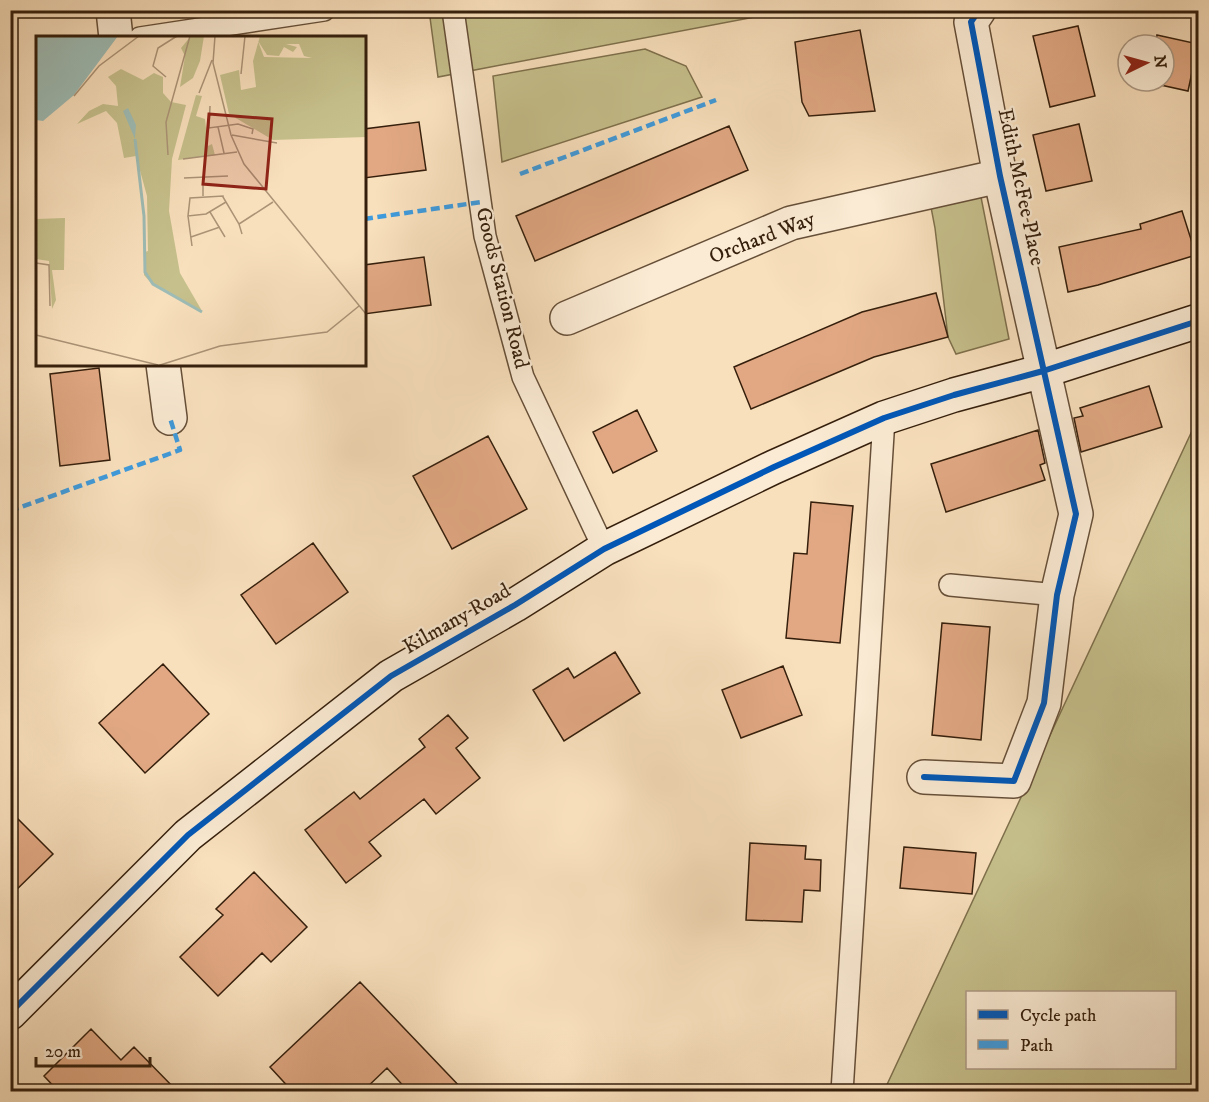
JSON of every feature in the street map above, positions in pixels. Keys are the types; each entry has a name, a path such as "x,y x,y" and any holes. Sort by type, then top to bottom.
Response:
{"street":[{"path":"113,10 117,36"},
{"name":"Edith McFee Place","path":"924,777 1014,781 1044,702 1057,595 1076,514 1000,176 971,22 979,10"},
{"name":"Orchard Way","path":"567,318 791,223 1000,176"},
{"name":"Kilmany Road","path":"10,1012 188,835 391,676 514,605 604,549 784,462 884,418 954,395 1043,371 1198,321"},
{"path":"163,366 170,418"}],"lane":[{"path":"153,36 324,10"},
{"name":"Goods Station Road","path":"453,10 486,236 523,377 604,549"},
{"path":"842,1092 884,418"},
{"path":"950,585 1057,595"}],"shaded area":[{"path":"429,10 786,11 438,77"},
{"path":"645,49 686,66 702,97 502,162 493,76"},
{"path":"980,192 1009,339 956,354 948,337 930,202"},
{"path":"1198,418 1198,1091 884,1091"}],"building":[{"path":"1078,26 1095,96 1050,107 1033,36"},
{"path":"860,30 875,111 809,116 802,102 795,42"},
{"path":"1176,39 1198,44 1188,91 1176,88"},
{"path":"419,122 426,170 366,178 366,129"},
{"path":"1079,124 1092,181 1046,191 1033,135"},
{"path":"729,126 748,170 535,261 516,216"},
{"path":"1182,211 1196,255 1068,292 1059,247 1141,229 1140,224"},
{"path":"424,257 431,305 366,314 366,265"},
{"path":"936,293 948,337 874,357 751,409 734,367 862,312"},
{"path":"99,368 110,460 60,466 50,374"},
{"path":"1149,386 1162,427 1081,452 1074,418 1083,416 1080,408"},
{"path":"637,410 657,451 613,473 593,432"},
{"path":"1038,430 1045,463 1040,465 1045,480 946,512 931,464"},
{"path":"488,436 527,509 452,549 413,476"},
{"path":"811,502 853,506 840,643 786,638 794,553 807,554"},
{"path":"313,543 348,592 276,644 241,595"},
{"path":"942,623 990,627 981,740 932,735"},
{"path":"615,652 640,693 564,741 533,690 568,668 574,678"},
{"path":"163,664 209,714 145,773 99,723"},
{"path":"783,666 802,715 741,738 722,690"},
{"path":"448,715 468,738 456,748 480,778 436,814 424,799 369,842 381,856 346,883 305,830 354,792 360,799 425,747 419,739"},
{"path":"10,811 53,854 10,896"},
{"path":"750,843 806,846 805,859 821,860 820,891 804,890 802,922 746,920"},
{"path":"904,847 976,853 972,894 900,888"},
{"path":"254,872 307,927 271,962 262,953 218,996 180,957 223,915 216,909"},
{"path":"360,982 465,1092 409,1092 387,1068 362,1092 293,1092 270,1067"},
{"path":"91,1029 121,1060 134,1047 178,1092 59,1092 44,1076"}],"marked path":[{"path":"520,174 716,100"},
{"path":"366,219 481,202"},
{"path":"10,511 180,450 170,418"}],"cycle path":[{"path":"924,777 1014,781 1044,703 1057,595 1076,514 1000,176 971,22 979,10"},
{"path":"10,1013 188,835 391,676 515,605 604,549 774,467 884,418 954,395 1043,371 1198,321"}]}
